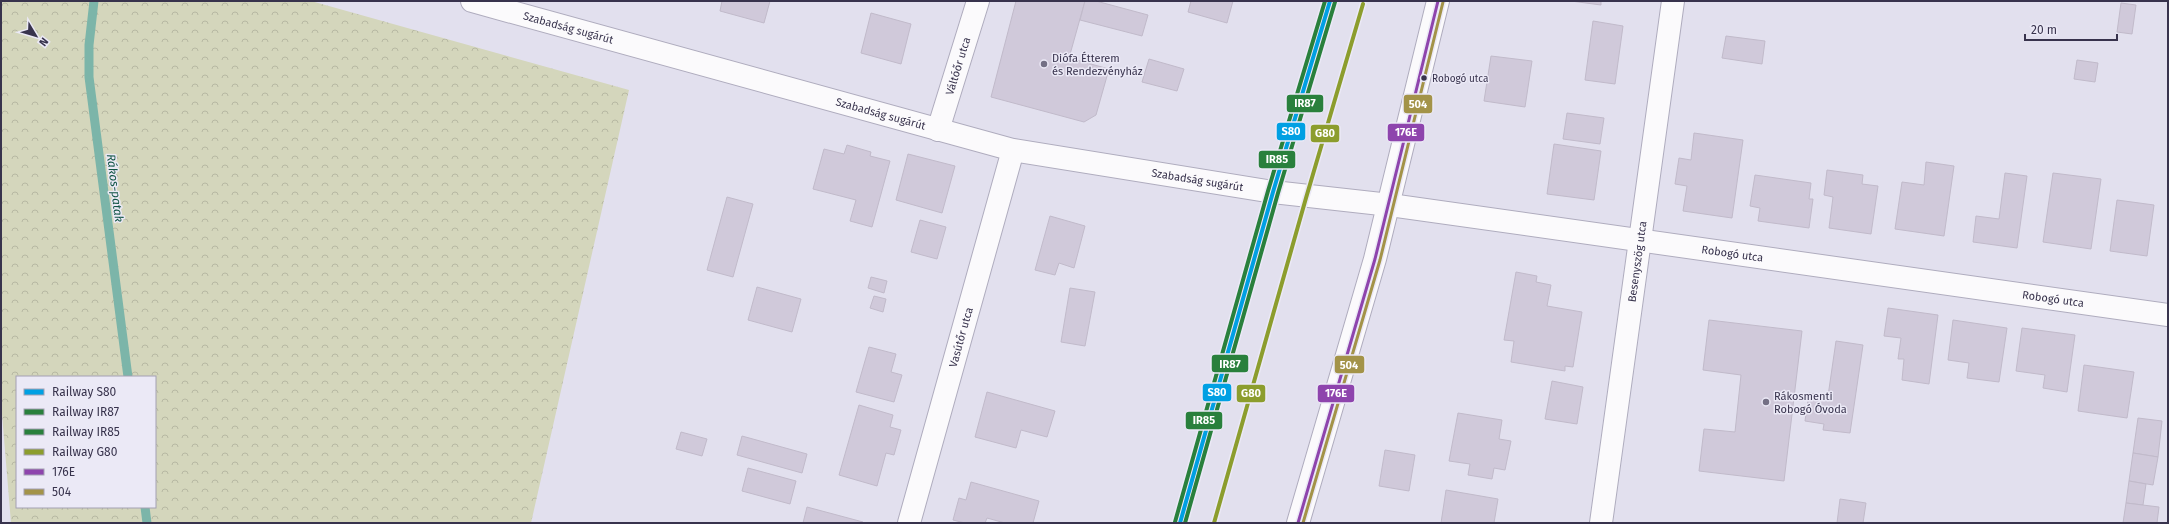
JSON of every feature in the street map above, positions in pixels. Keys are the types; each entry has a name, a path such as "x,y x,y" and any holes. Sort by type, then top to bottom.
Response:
{"street":[{"name":"Szabadság sugárút","path":"472,1 507,6 1012,150 1296,195"},
{"name":"Váltóőr utca","path":"938,130 978,1"},
{"path":"1298,523 1390,205 1438,1"},
{"name":"Besenyszög utca","path":"1601,523 1673,1"},
{"name":"Vasútőr utca","path":"909,523 1012,150"},
{"name":"Robogó utca","path":"1296,195 1390,205 1639,242 2168,316"}],"green space":[{"path":"1,1 311,1 629,90 531,523 11,523 1,402"}],"building":[{"path":"722,1 770,1 764,23 720,11"},
{"name":"Diófa Étterem és Rendezvényház","path":"1016,1 1085,1 1069,58 1109,69 1096,115 1084,122 991,97"},
{"path":"1085,1 1096,1 1148,15 1142,36 1080,20"},
{"path":"1191,1 1233,1 1227,23 1188,12"},
{"path":"1571,1 1601,1 1601,5"},
{"path":"2121,3 2136,5 2132,34 2117,32"},
{"path":"871,13 911,24 901,64 861,53"},
{"path":"1593,21 1623,26 1615,84 1585,80"},
{"path":"1726,36 1765,41 1762,64 1722,58"},
{"path":"1491,56 1532,61 1525,107 1484,101"},
{"path":"1149,59 1184,69 1177,91 1142,82"},
{"path":"2077,60 2098,63 2095,82 2074,79"},
{"path":"1567,113 1604,118 1600,144 1563,139"},
{"path":"1694,133 1743,140 1732,218 1683,211 1687,186 1675,184 1679,158 1691,160"},
{"path":"1554,144 1601,151 1594,200 1547,194"},
{"path":"847,145 871,152 870,156 890,161 872,227 850,221 856,200 813,189 824,149 844,154"},
{"path":"908,154 955,166 942,213 896,200"},
{"path":"1926,162 1954,166 1944,236 1895,229 1902,182 1924,185"},
{"path":"1827,170 1863,175 1862,184 1878,186 1871,234 1829,228 1833,197 1824,195"},
{"path":"2005,173 2027,176 2017,248 1973,242 1976,216 1999,219"},
{"path":"2053,173 2101,179 2091,249 2043,242"},
{"path":"1755,175 1811,183 1809,199 1813,199 1809,228 1758,221 1760,208 1750,206"},
{"path":"727,197 753,204 733,277 707,270"},
{"path":"2117,200 2154,205 2147,256 2110,251"},
{"path":"1050,216 1085,226 1074,268 1059,263 1055,275 1035,270"},
{"path":"920,220 946,227 937,259 911,252"},
{"path":"1516,272 1537,276 1536,282 1551,285 1547,306 1582,312 1573,367 1565,366 1565,371 1511,362 1514,341 1504,340"},
{"path":"871,277 887,281 884,293 868,288"},
{"path":"757,287 801,299 792,332 748,320"},
{"path":"1070,288 1095,292 1085,346 1061,342"},
{"path":"874,296 886,299 883,312 870,308"},
{"path":"1888,308 1938,315 1929,384 1902,380 1904,359 1898,359 1901,338 1884,336"},
{"name":"Rákosmenti Robogó Óvoda","path":"1709,320 1802,331 1784,481 1699,471 1704,429 1735,432 1741,375 1703,370"},
{"path":"1953,320 2007,328 1999,382 1967,378 1969,363 1948,360"},
{"path":"2022,328 2075,335 2067,392 2043,388 2045,375 2016,371"},
{"path":"1836,341 1863,345 1850,433 1823,430 1824,424 1805,421 1809,393 1828,396"},
{"path":"869,347 896,354 891,372 902,375 894,402 856,392"},
{"path":"2084,365 2134,372 2127,418 2078,411"},
{"path":"1552,381 1583,387 1577,424 1545,419"},
{"path":"987,392 1055,411 1047,437 1021,430 1016,448 975,437"},
{"path":"859,405 893,415 890,427 901,430 894,455 886,453 877,486 839,475"},
{"path":"1458,413 1502,420 1499,439 1511,441 1505,470 1494,468 1492,479 1468,475 1470,464 1449,461"},
{"path":"2138,418 2162,421 2158,457 2133,453"},
{"path":"681,432 707,439 702,456 676,449"},
{"path":"742,436 807,454 802,473 737,455"},
{"path":"1385,450 1415,455 1409,491 1379,486"},
{"path":"2133,453 2158,457 2153,485 2129,481"},
{"path":"748,468 796,481 790,504 742,491"},
{"path":"2129,481 2146,484 2143,505 2126,503"},
{"path":"971,482 1039,501 1033,523 1005,523 987,518 985,523 965,523 953,520 959,498 966,500"},
{"path":"1446,490 1498,499 1494,523 1441,523"},
{"path":"1840,499 1866,503 1863,523 1837,523"},
{"path":"2126,503 2159,507 2157,523 2123,523"},
{"path":"807,507 863,522 863,523 803,523"}],"waterway":[{"name":"Rákos-patak","path":"94,1 89,45 89,77 128,376"},
{"name":"Rákos-patak","path":"145,508 147,523"}],"rail line":[{"name":"IR85","path":"1175,522 1268,191 1325,1"},
{"name":"S80","path":"1180,523 1273,192 1330,1"},
{"name":"IR87","path":"1185,523 1278,193 1335,2"},
{"name":"G80","path":"1214,523 1306,198 1363,4"}],"transit line":[{"name":"176E","path":"1298,523 1375,259 1438,1"},
{"name":"504","path":"1303,523 1380,260 1443,2"}],"place":[{"name":"Diófa Étterem és Rendezvényház","path":"1044,64"},
{"name":"Robogó utca","path":"1424,78"},
{"name":"Rákosmenti Robogó Óvoda","path":"1766,402"}]}
